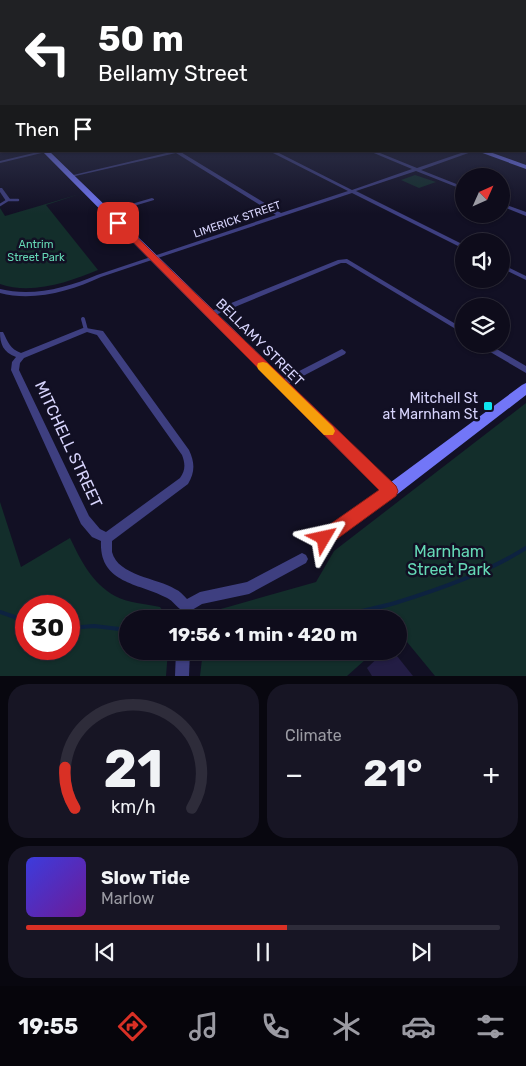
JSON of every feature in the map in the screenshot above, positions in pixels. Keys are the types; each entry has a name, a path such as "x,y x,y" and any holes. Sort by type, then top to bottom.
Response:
{"street":[{"path":"0,162 42,152"},
{"name":"BELLAMY STREET","path":"47,152 390,491"},
{"path":"71,176 177,152 280,215"},
{"path":"273,152 455,243"},
{"path":"373,152 455,185"},
{"name":"LIMERICK STREET","path":"3,293 36,293 70,287 469,152"},
{"path":"483,152 526,167"},
{"path":"0,189 8,200"},
{"path":"107,212 152,199"},
{"path":"510,208 526,214"},
{"path":"211,314 340,262 347,261 455,327"},
{"path":"510,270 526,278"},
{"path":"0,300 3,293"},
{"path":"0,334 6,349 21,356 86,330 100,333 186,454 190,463 190,473 184,481 108,538 105,548 109,562 136,582 170,593 184,610"},
{"path":"281,384 342,352"},
{"path":"498,353 526,370"},
{"name":"MITCHELL STREET","path":"21,356 16,362 15,370 85,520 96,533 108,538"},
{"path":"324,538 390,491 526,388"},
{"path":"189,610 200,598 249,588 302,559"},
{"path":"182,676 183,660"}],"lane":[{"path":"0,205 8,200 18,200"},
{"path":"83,319 86,330"}],"green space":[{"path":"415,175 436,182 419,188 401,180"},
{"name":"Antrim Street Park","path":"80,194 46,205 98,270 63,283 37,288 12,287 0,284 0,208 5,216"},
{"name":"Marnham Street Park","path":"526,403 526,676 435,676 407,642 407,610 217,610 316,582 334,551"},
{"path":"0,502 21,567 70,538 88,571 107,591 125,600 160,607 162,610 119,610 119,660 167,660 166,676 0,676"},
{"path":"202,660 365,660 347,676 200,676"}],"building":[{"path":"375,660 400,660 413,676 372,676 367,668"}],"waterway":[{"path":"366,610 395,603 446,586 479,573 526,548"},
{"path":"0,612 15,617"},
{"path":"80,627 94,626 119,629"}],"slow traffic":[{"path":"263,366 328,431"}],"place":[{"name":"Mitchell St at Marnham St","path":"488,406"}],"route":[{"path":"118,223 390,491 324,538"}]}
